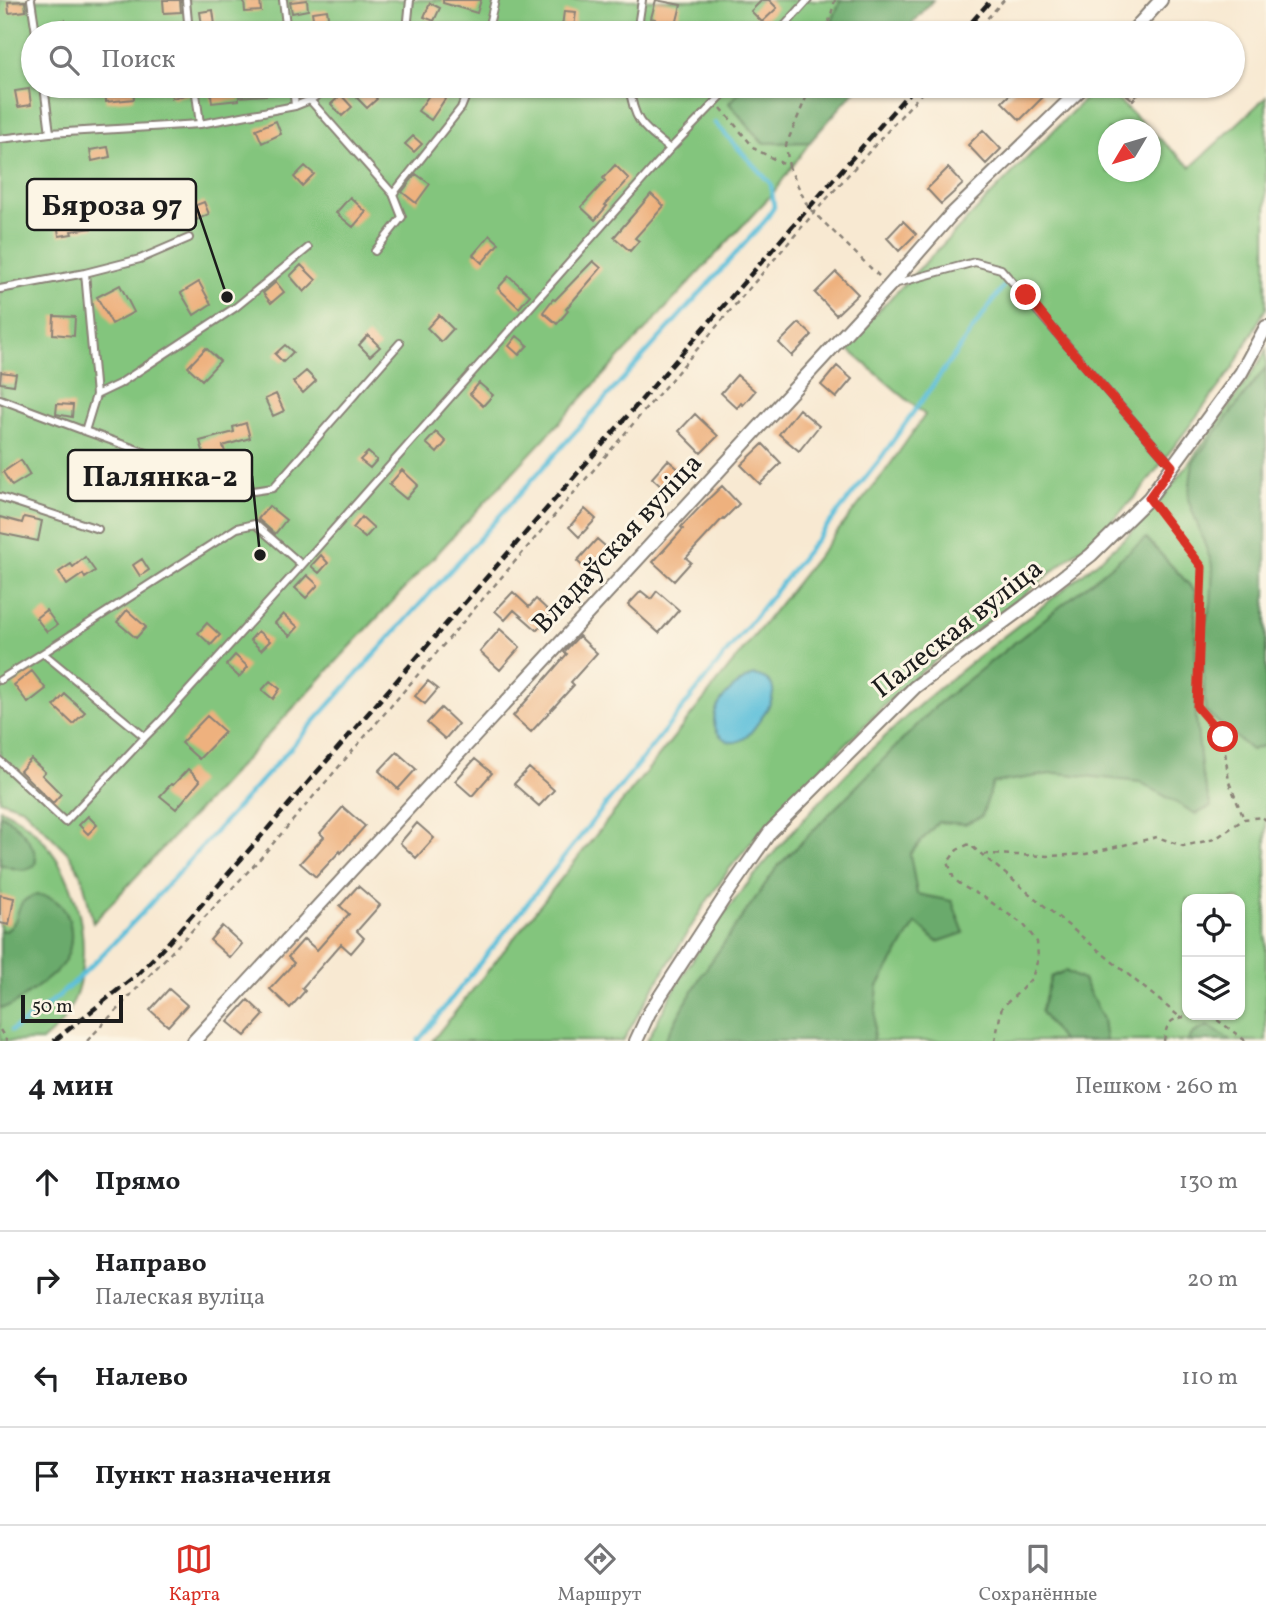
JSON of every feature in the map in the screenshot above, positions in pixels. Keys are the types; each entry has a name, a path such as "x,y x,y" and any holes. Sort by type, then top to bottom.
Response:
{"street":[{"path":"1142,21 1161,0"},
{"name":"Владаўская вуліца","path":"194,1041 889,286 950,216 1072,98"},
{"name":"Палеская вуліца","path":"636,1041 649,1013 770,832 915,687 1091,555 1149,498 1241,373 1266,327"}],"lane":[{"path":"31,0 34,21"},
{"path":"186,0 188,21"},
{"path":"284,0 286,21"},
{"path":"408,21 410,0"},
{"path":"490,21 495,0"},
{"path":"639,21 642,0"},
{"path":"789,21 808,0"},
{"path":"46,98 51,133"},
{"path":"197,98 200,124"},
{"path":"294,98 295,106"},
{"path":"0,139 51,133 200,124 295,106 313,98"},
{"path":"393,194 461,108 465,98"},
{"path":"631,98 642,126 670,149"},
{"path":"0,761 65,822 302,565 670,149 720,98"},
{"path":"310,100 393,194 402,217 375,251"},
{"path":"0,289 85,273 140,259 189,238"},
{"path":"96,396 119,384 236,307 307,248"},
{"path":"889,286 975,262 1001,269 1172,466"},
{"path":"85,273 96,396 85,431"},
{"path":"0,399 253,491 273,488 400,343"},
{"path":"0,497 98,529"},
{"path":"0,680 237,527 255,524 302,565"},
{"path":"43,653 145,737"}],"path":[{"path":"829,21 835,0"},
{"path":"985,21 1004,0"},
{"path":"806,98 786,145 789,167 808,207 889,286"},
{"path":"87,1041 258,861 814,214 917,98"},
{"path":"716,102 755,149 789,167"},
{"path":"1149,498 1202,567 1197,707 1223,737 1229,782 1244,819"},
{"path":"982,854 1086,854 1157,838 1184,846 1215,839 1244,819 1262,817 1266,820"},
{"path":"995,1041 1002,1007 1032,978 1038,959 1037,942 1024,925 954,879 948,862 957,850 969,844 1181,1018"},
{"path":"1164,1041 1166,1027 1172,1020 1181,1018"},
{"path":"1219,1020 1246,1041"},
{"path":"0,1030 7,1041"}],"green space":[{"path":"0,0 841,0 832,21 21,21 21,98 734,98 729,103 762,143 810,142 773,193 93,923 82,876 70,855 23,808 0,800"},
{"path":"841,0 933,0 915,21 832,21"},
{"path":"1266,97 1266,308 1233,368 1139,493 1104,529 1023,596 899,691 760,832 707,901 623,1041 432,1041 884,473 925,415 844,346 1085,98 1116,98 1138,119 1098,119 1098,182 1161,182 1161,140 1191,167"},
{"path":"734,98 848,98 810,142 763,143 729,103"},
{"path":"1266,350 1266,1041 647,1041 711,932 794,829 849,772 933,693 1073,582 1138,526 1177,479"},
{"path":"1266,367 1266,745 1251,750 1205,711 1202,633 1211,604 1213,567 1188,499 1193,462"},
{"path":"1146,538 1195,591 1196,718 1202,775 1211,807 1196,814 1140,782 1057,773 993,783 982,816 965,824 938,822 910,854 917,894 952,901 964,933 937,942 916,923 878,986 873,1041 664,1041 701,976 778,866 939,703"},
{"path":"0,809 26,824 47,846 64,872 76,902 82,934 82,966 76,995 62,1022 42,1041 0,1041"},
{"path":"0,814 12,822 31,844 35,863 30,868 19,869 0,864"},
{"path":"35,895 54,899 66,913 71,930 68,955 60,968 42,984 10,1006 0,1008 0,930 6,931 11,926 22,902"},
{"path":"1065,971 1083,980 1103,1019 1106,1041 1062,1041 1041,1012 1051,977"},
{"path":"1208,1026 1232,1041 1188,1041 1193,1033"}],"water":[{"path":"754,675 763,678 773,687 772,699 748,735 733,742 724,739 714,724 718,706 730,690"}],"building":[{"path":"163,0 180,0 181,12 164,13"},
{"path":"244,0 260,0 261,11 245,12"},
{"path":"307,0 308,10 292,13 290,2"},
{"path":"443,0 481,0 477,13 443,3"},
{"path":"656,0 681,5 677,21 655,21 651,18"},
{"path":"762,0 769,0 777,8 763,21 751,11"},
{"path":"25,1 26,11 9,13 8,2"},
{"path":"430,3 440,8 434,21 424,17"},
{"path":"213,10 214,21 201,21 200,12"},
{"path":"327,10 329,21 313,21 312,12"},
{"path":"564,11 576,12 575,21 563,21"},
{"path":"21,90 21,98 30,98 31,105 18,107 15,91"},
{"path":"106,98 134,98 134,99 106,102"},
{"path":"211,98 239,98 239,100 212,103"},
{"path":"338,98 344,98 352,107 342,116 331,104"},
{"path":"357,98 376,98 367,108"},
{"path":"427,98 446,98 431,120 418,111"},
{"path":"1006,98 1042,98 1020,120 1002,102"},
{"path":"276,121 281,134 262,143 256,129"},
{"path":"983,130 1001,149 986,164 968,145"},
{"path":"413,136 422,144 414,152 405,144"},
{"path":"108,147 110,157 92,161 90,150"},
{"path":"615,165 629,179 595,220 581,207 605,181 603,178"},
{"path":"305,166 314,174 302,186 294,177"},
{"path":"948,168 963,184 941,204 927,189"},
{"path":"416,174 430,184 416,203 402,192"},
{"path":"651,194 664,206 635,238 639,241 630,251 614,237"},
{"path":"350,197 366,212 353,227 336,213"},
{"path":"204,202 209,214 180,228 173,212"},
{"path":"92,217 94,228 71,231 72,234 59,236 57,222"},
{"path":"903,221 916,234 899,251 887,238"},
{"path":"490,235 499,243 482,263 473,255"},
{"path":"593,261 601,268 566,309 568,311 557,324 543,312"},
{"path":"301,265 316,280 304,292 290,276"},
{"path":"836,272 858,294 836,315 815,293"},
{"path":"509,276 530,295 519,308 498,288"},
{"path":"199,282 211,304 194,315 181,293"},
{"path":"276,282 284,292 271,303 263,293"},
{"path":"120,285 134,312 112,324 97,297"},
{"path":"439,315 453,329 441,342 427,328"},
{"path":"54,316 75,317 74,336 53,334"},
{"path":"799,323 812,335 792,356 779,343"},
{"path":"368,335 380,347 370,356 359,345"},
{"path":"517,336 528,345 519,355 509,346"},
{"path":"285,345 293,352 283,362 275,354"},
{"path":"206,348 220,361 202,380 188,367"},
{"path":"837,366 852,379 836,398 821,385"},
{"path":"306,371 316,381 303,393 293,382"},
{"path":"1,372 16,374 14,385 0,383"},
{"path":"737,375 755,391 737,408 721,393"},
{"path":"479,383 493,395 483,406 470,394"},
{"path":"276,394 284,411 273,416 265,399"},
{"path":"57,404 73,405 72,417 56,414"},
{"path":"799,409 819,426 799,451 779,434"},
{"path":"695,414 718,436 701,453 679,431"},
{"path":"246,423 250,438 223,446 227,458 207,464 200,441 234,432 233,427"},
{"path":"436,432 446,442 437,453 426,443"},
{"path":"763,444 781,463 760,484 741,465"},
{"path":"368,452 377,460 370,468 360,460"},
{"path":"21,460 30,475 12,486 3,472"},
{"path":"668,460 682,472 665,490 652,478"},
{"path":"402,470 418,485 406,499 389,485"},
{"path":"722,486 739,504 686,558 691,562 674,581 653,562 683,529 681,527"},
{"path":"269,506 286,520 275,534 258,519"},
{"path":"585,509 596,519 579,537 569,527"},
{"path":"0,517 22,523 24,517 42,521 38,541 0,533"},
{"path":"362,517 374,528 365,538 353,528"},
{"path":"597,539 613,553 593,576 577,561"},
{"path":"321,555 328,563 319,573 311,566"},
{"path":"85,557 95,571 85,578 83,574 67,585 59,572 71,564 73,567"},
{"path":"142,559 149,570 140,576 133,565"},
{"path":"307,575 318,585 306,598 295,588"},
{"path":"641,591 651,599 657,591 679,610 659,633 628,605"},
{"path":"513,592 529,607 536,599 551,613 537,630 514,610 505,620 495,611"},
{"path":"46,610 57,625 47,632 36,618"},
{"path":"127,610 146,627 136,638 117,622"},
{"path":"283,614 298,627 290,636 275,623"},
{"path":"207,623 220,635 211,645 198,633"},
{"path":"500,629 520,647 500,670 480,652"},
{"path":"258,631 270,641 261,650 250,640"},
{"path":"579,636 597,653 571,682 574,685 531,732 513,716 567,654 564,652"},
{"path":"235,655 248,667 239,677 226,665"},
{"path":"32,671 46,689 28,703 14,685"},
{"path":"270,681 280,689 273,699 262,690"},
{"path":"428,681 438,689 425,704 415,696"},
{"path":"65,694 85,712 73,724 54,706"},
{"path":"441,708 458,724 445,739 427,723"},
{"path":"207,716 225,732 199,759 181,743"},
{"path":"397,752 416,769 398,789 379,771"},
{"path":"31,759 45,772 42,775 61,794 53,803 20,771"},
{"path":"475,759 492,773 472,796 455,781"},
{"path":"529,768 554,790 539,806 514,784"},
{"path":"188,769 200,781 176,809 160,796"},
{"path":"343,807 365,826 316,877 300,863 324,837 320,833"},
{"path":"88,816 97,825 88,834 79,825"},
{"path":"417,823 434,838 416,858 400,843"},
{"path":"358,886 380,905 357,931 364,938 351,953 341,944 302,988 305,991 290,1008 270,989 294,963 288,957 304,939 317,950 349,914 340,906"},
{"path":"0,895 14,898 9,925 0,923"},
{"path":"222,926 242,944 230,958 210,940"},
{"path":"169,989 187,1005 168,1026 150,1010"},
{"path":"248,1000 264,1015 245,1036 228,1022"}],"waterway":[{"path":"12,1030 65,991 142,913 765,221 774,207 771,184 715,123"},
{"path":"418,1041 878,462 1003,287"}],"railway":[{"path":"973,21 991,0"},
{"path":"54,1041 139,973 168,943 905,98"}],"place":[{"name":"Бяроза 97","path":"227,297"},
{"name":"Палянка-2","path":"260,555"}],"route":[{"path":"1026,295 1172,466 1149,498 1202,567 1197,707 1223,737"}]}
